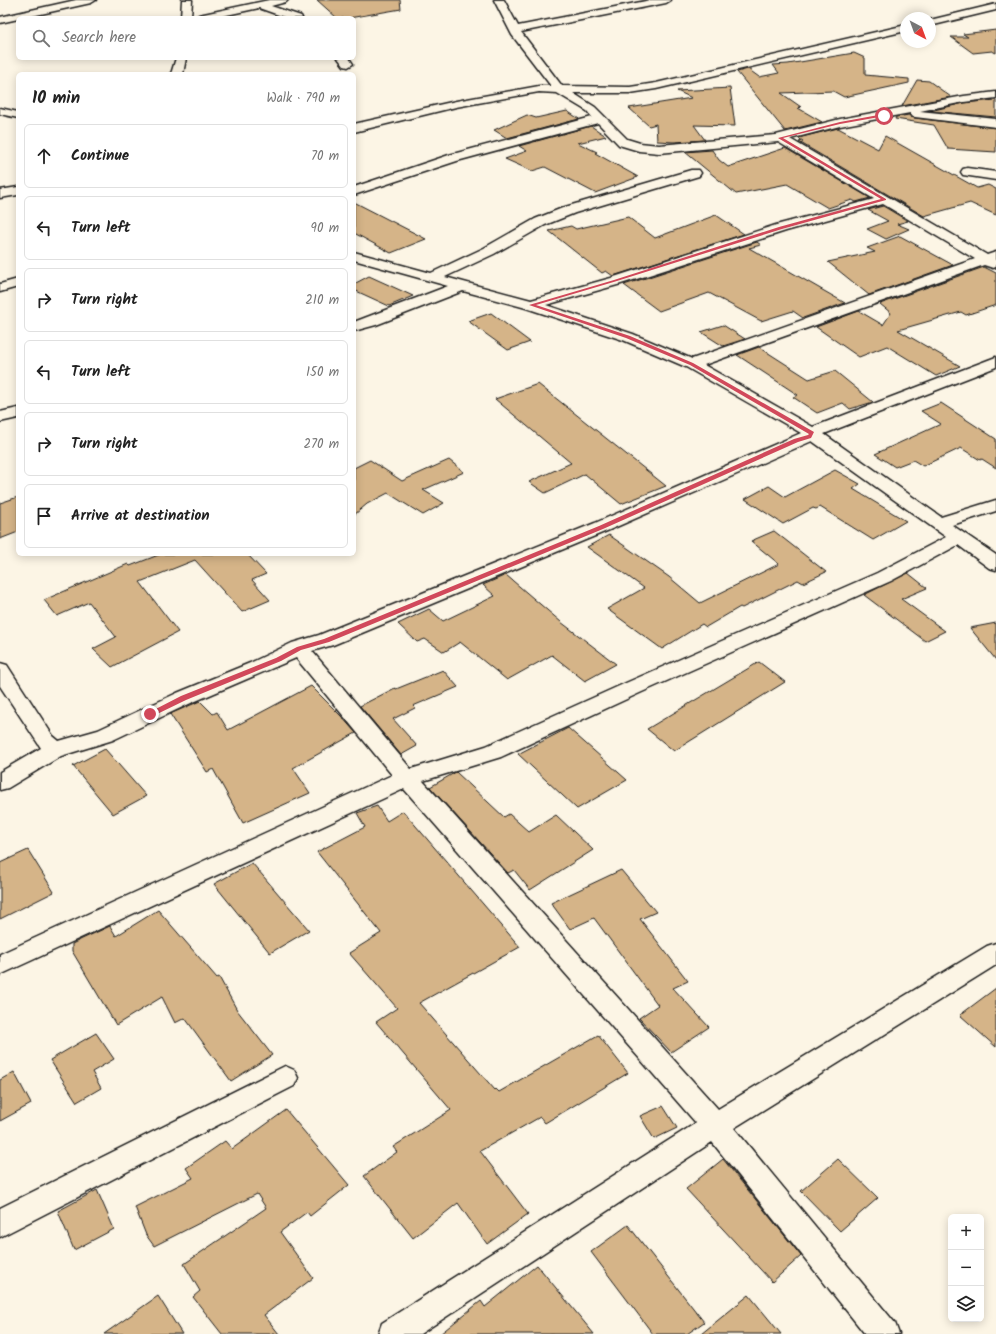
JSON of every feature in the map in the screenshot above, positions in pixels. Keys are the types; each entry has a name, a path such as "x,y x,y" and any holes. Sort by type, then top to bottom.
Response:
{"street":[{"path":"0,20 91,0"},
{"path":"186,16 187,0"},
{"path":"208,16 283,0"},
{"path":"499,0 515,30 559,89 592,109 623,142 639,147 659,149 780,138 840,123 899,113 964,99 996,95"},
{"path":"515,30 615,5 666,0"},
{"path":"972,3 996,17"},
{"path":"259,5 291,16"},
{"path":"8,7 31,12"},
{"path":"936,22 996,7"},
{"path":"356,128 456,104 539,89 630,90 656,86 900,29"},
{"path":"178,72 180,60"},
{"path":"0,111 16,115"},
{"path":"899,113 996,123"},
{"path":"356,190 453,158 600,119"},
{"path":"780,138 884,200 992,261"},
{"path":"967,172 996,176"},
{"path":"431,278 489,251 540,222 570,210 695,173"},
{"path":"0,194 16,191"},
{"path":"531,305 781,228 884,200"},
{"path":"356,257 531,305 628,337 692,364 812,433 996,564"},
{"path":"692,364 992,261"},
{"path":"0,288 16,284"},
{"path":"356,326 371,322 462,286"},
{"path":"0,782 55,750 74,747 116,732 184,698 279,659 299,648 326,640 601,527 809,436 812,433 996,362"},
{"path":"0,417 16,413"},
{"path":"939,523 996,505"},
{"path":"0,965 407,778 493,752 636,686 884,577 960,537"},
{"path":"299,648 312,666 407,778 715,1124 884,1334"},
{"path":"0,670 46,741 55,750"},
{"path":"393,1334 715,1124 996,953"},
{"path":"0,1222 285,1078"}],"building":[{"path":"317,0 400,0 401,9 356,17 335,16"},
{"path":"996,30 996,53 992,51 973,53 951,37 968,37 963,34"},
{"path":"854,53 865,58 865,75 909,79 909,83 844,97 833,91 781,93 801,107 798,108 822,122 785,131 737,72 748,69 759,77 779,73 773,65 788,64"},
{"path":"917,80 929,81 951,97 902,106"},
{"path":"730,88 735,126 694,125 705,140 674,142 657,141 656,124 649,126 629,108 692,98 677,91"},
{"path":"996,100 996,117 930,111 964,103"},
{"path":"567,111 579,119 507,138 494,130 527,115 536,118"},
{"path":"909,115 915,118 996,128 996,152 948,149 934,125 895,119 896,117"},
{"path":"591,126 606,136 578,143 597,152 595,153 638,177 595,193 545,167 532,171 505,159 527,151 519,146"},
{"path":"838,128 878,149 885,136 977,188 988,185 996,189 996,215 970,203 924,216 799,142 803,141 798,138"},
{"path":"785,148 870,198 856,202 852,200 828,208 787,184 736,194 685,152 712,150 719,160 728,167"},
{"path":"356,203 426,239 391,253 356,234"},
{"path":"883,206 908,221 897,224 909,229 886,239 867,229 888,221 868,210"},
{"path":"716,215 744,234 613,276 606,271 602,273 549,231 571,226 576,229 628,217 655,238"},
{"path":"900,236 953,265 869,295 828,262 875,252 867,248"},
{"path":"757,242 761,245 749,248 845,303 803,318 793,311 761,321 709,293 659,311 624,285"},
{"path":"984,267 996,273 996,305 966,315 961,312 898,330 960,366 936,376 887,346 859,357 816,327 859,311 883,325 891,313 880,304"},
{"path":"369,276 413,296 389,306 356,291 356,283"},
{"path":"491,313 530,342 508,350 468,321"},
{"path":"723,325 745,339 723,346 701,332"},
{"path":"759,347 809,379 835,371 873,402 850,409 843,403 817,413 793,397 798,395 737,355"},
{"path":"538,384 666,486 621,504 585,474 545,493 529,482 571,463 495,399"},
{"path":"941,403 996,439 996,468 961,448 923,466 913,460 895,467 875,454 941,424 921,411"},
{"path":"370,460 402,481 449,460 464,472 423,490 444,503 423,515 388,493 367,504 356,513 356,467"},
{"path":"835,470 860,484 853,489 906,521 873,540 820,507 816,509 813,508 783,524 745,499 769,486 785,497"},
{"path":"16,498 16,533 0,539 0,503"},
{"path":"774,531 826,572 803,583 798,580 742,608 740,607 706,627 702,624 662,649 607,609 644,588 587,547 609,535 669,577 700,603 779,564 751,541"},
{"path":"156,556 249,556 266,574 252,580 270,600 242,612 195,560 140,582 178,632 112,667 93,649 116,637 89,602 57,616 44,600 128,564 130,566"},
{"path":"908,573 927,588 901,599 945,631 925,641 864,595"},
{"path":"506,575 561,622 616,664 585,681 552,655 507,680 460,642 444,652 425,639 417,642 398,624 429,609 443,621 495,596 483,585"},
{"path":"996,623 996,660 970,628"},
{"path":"759,662 785,682 674,751 647,729"},
{"path":"443,670 458,687 413,706 415,708 393,719 417,746 401,755 360,706 395,688 396,689"},
{"path":"311,686 356,733 293,768 310,793 243,823 213,769 207,772 170,714 200,701 213,714 217,712 228,730"},
{"path":"568,728 627,780 577,809 518,754"},
{"path":"105,749 146,796 113,814 73,766"},
{"path":"456,772 504,817 509,814 529,832 556,815 593,850 530,890 514,870 508,873 430,787"},
{"path":"377,806 387,821 403,811 520,947 419,1003 495,1090 496,1089 499,1092 598,1035 628,1073 545,1123 540,1117 480,1151 528,1214 487,1244 458,1203 413,1238 364,1176 397,1152 393,1147 451,1110 376,1022 397,1008 349,953 381,933 317,852 365,827 357,813"},
{"path":"28,850 54,892 0,919 0,863"},
{"path":"252,863 309,930 270,953 214,884"},
{"path":"621,870 656,912 640,919 688,981 673,988 709,1027 671,1052 639,1018 658,1005 594,918 570,929 551,903"},
{"path":"158,910 217,978 219,977 237,1010 272,1055 231,1081 185,1018 175,1023 162,997 116,1025 72,951 72,944 82,939 110,926 116,936"},
{"path":"996,988 996,1047 960,1015"},
{"path":"96,1033 114,1059 92,1072 101,1088 77,1102 50,1060"},
{"path":"14,1072 31,1104 0,1121 0,1080"},
{"path":"663,1106 677,1128 654,1139 640,1116"},
{"path":"286,1110 349,1185 310,1216 307,1212 280,1232 313,1278 264,1315 279,1334 222,1334 193,1297 200,1291 184,1264 266,1208 257,1194 154,1246 146,1235 135,1207 193,1178 186,1168 225,1141 232,1149"},
{"path":"723,1159 801,1256 772,1282 686,1189"},
{"path":"838,1159 878,1198 840,1231 801,1191"},
{"path":"97,1190 114,1229 74,1250 58,1211"},
{"path":"628,1225 704,1322 687,1334 653,1334 591,1252"},
{"path":"537,1265 594,1334 440,1334 481,1301 485,1307"},
{"path":"749,1295 781,1334 701,1334"},
{"path":"158,1296 182,1334 104,1334"}],"route":[{"path":"150,714 184,698 279,659 299,648 326,640 601,527 809,436 812,433 692,364 628,337 531,305 781,228 884,200 780,138 840,123 884,116"}]}
